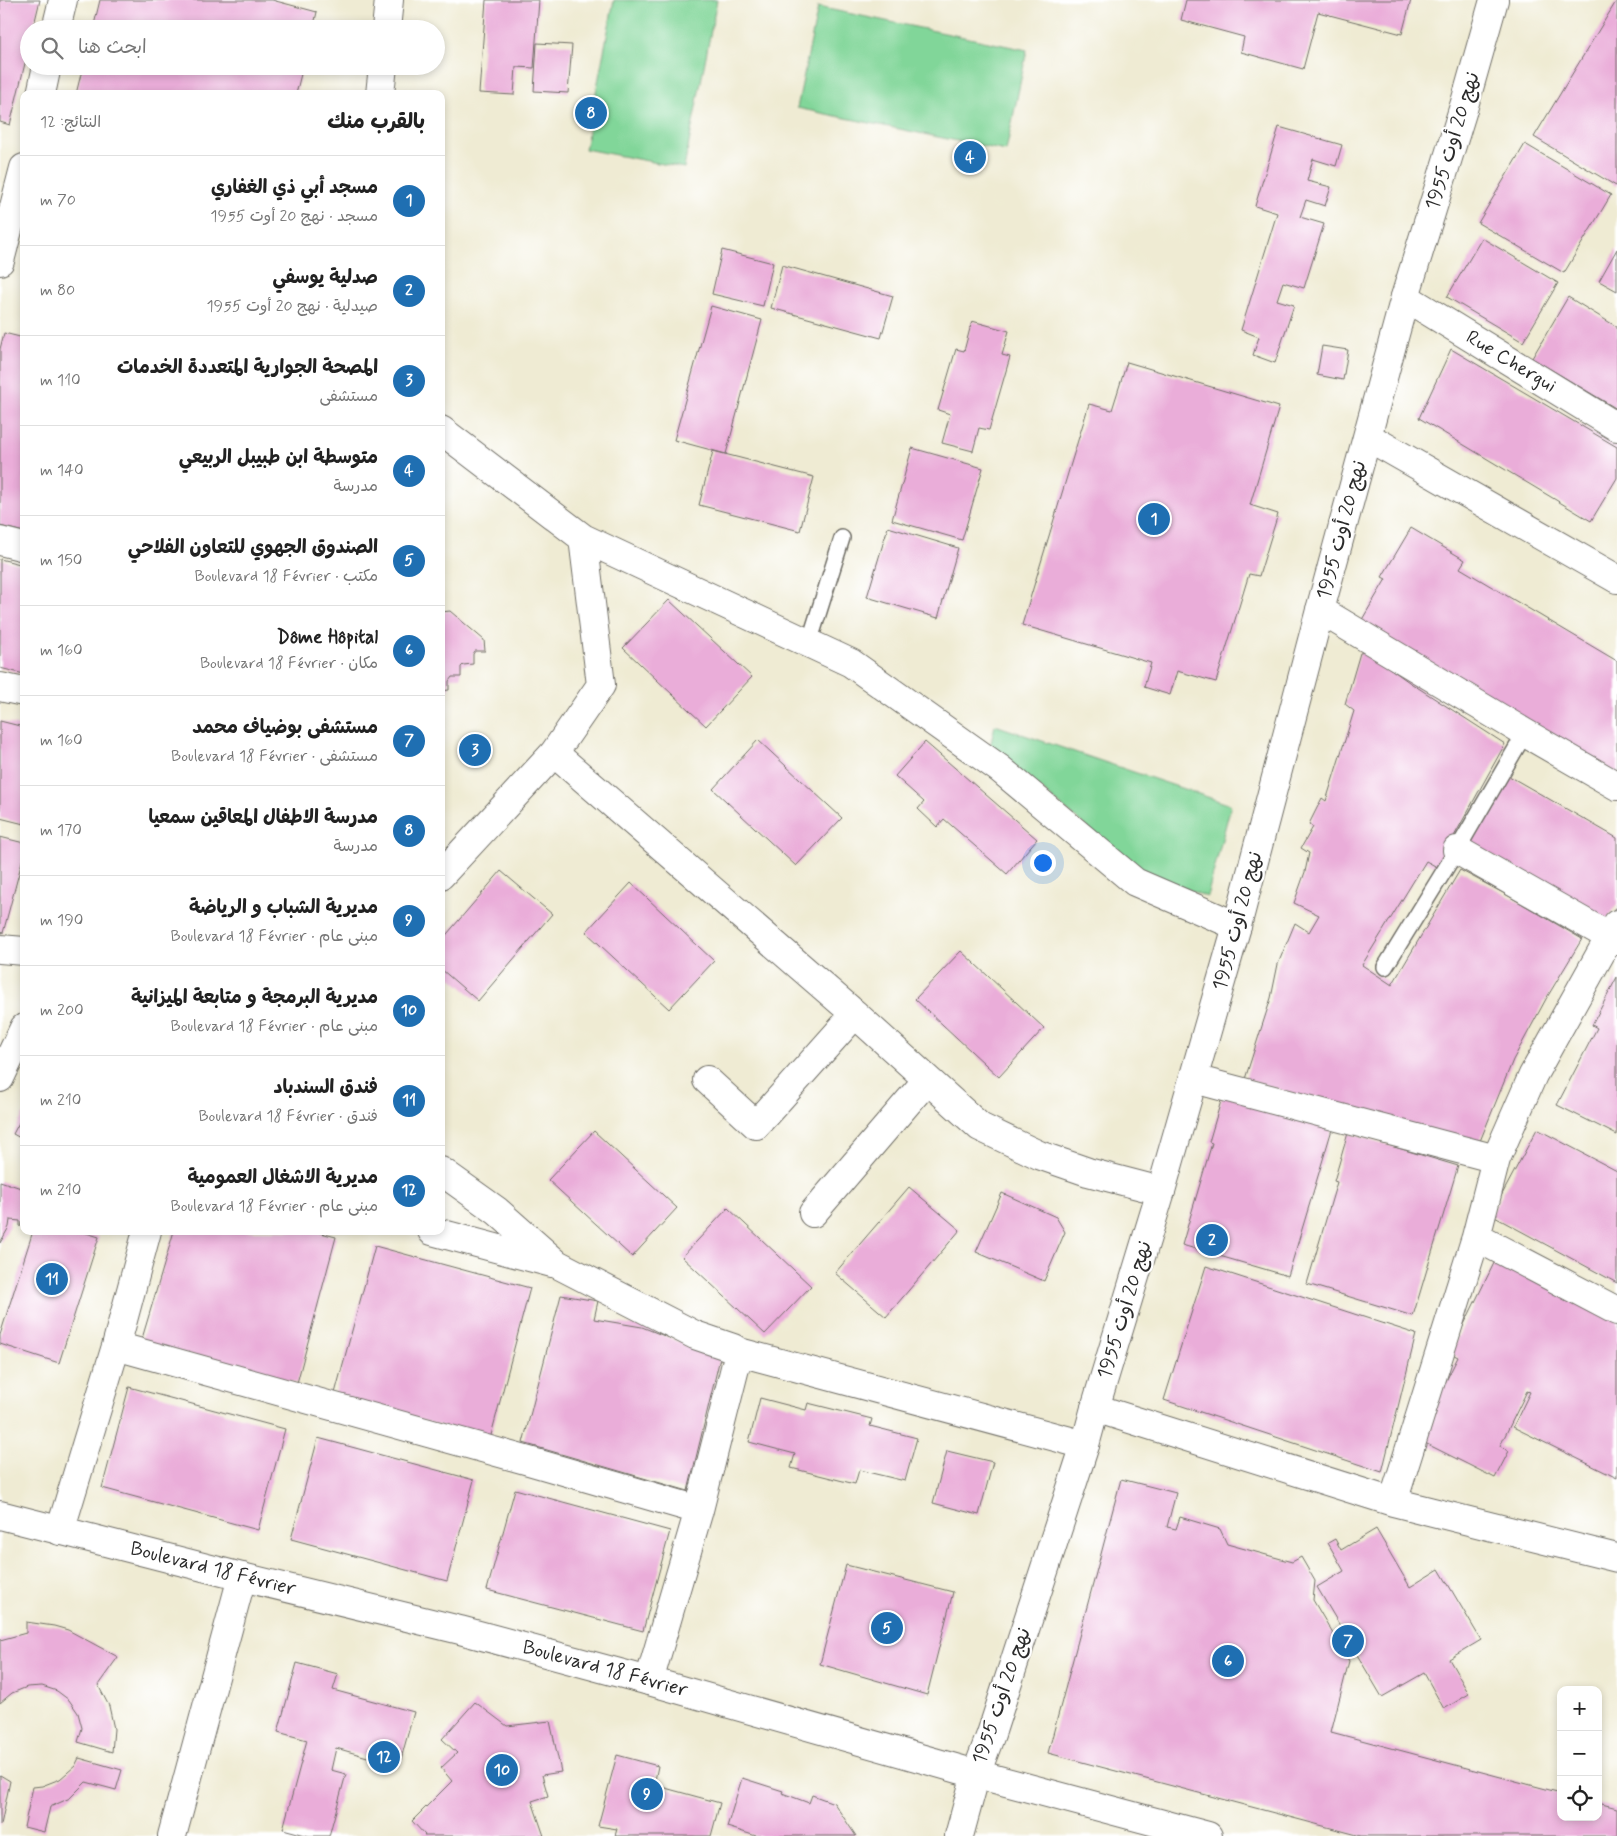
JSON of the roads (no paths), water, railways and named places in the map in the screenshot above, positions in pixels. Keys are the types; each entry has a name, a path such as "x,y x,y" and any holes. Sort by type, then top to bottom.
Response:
{"street":[{"path":"58,20 63,0"},
{"path":"387,20 389,0"},
{"name":"نهج 20 أوت 1955","path":"960,1836 976,1774 991,1734 1086,1445 1095,1408 1194,1079 1237,926 1405,297 1464,106 1494,0"},
{"path":"42,90 45,75"},
{"path":"380,90 382,75"},
{"path":"0,165 20,169"},
{"path":"0,261 20,185"},
{"name":"Rue Chergui","path":"1405,297 1617,427"},
{"path":"445,433 583,538 851,663 1000,769 1134,882 1237,926"},
{"path":"1368,438 1617,579"},
{"path":"445,871 554,753 601,685 583,538"},
{"path":"0,542 20,546"},
{"path":"1320,610 1617,786"},
{"path":"0,686 20,691"},
{"path":"554,753 855,1014 980,1127 1039,1155 1088,1172 1161,1190"},
{"path":"1393,1502 1476,1238 1496,1159 1533,1075 1615,934 1457,850"},
{"path":"0,949 20,951"},
{"path":"707,1080 756,1125 855,1014"},
{"path":"0,1078 20,1036"},
{"path":"1194,1079 1496,1159"},
{"path":"814,1213 927,1080"},
{"path":"445,1174 497,1211 557,1264"},
{"path":"445,1234 557,1264 695,1335 733,1348 739,1352 1086,1445"},
{"path":"60,1531 116,1346 146,1235"},
{"path":"1476,1238 1617,1311"},
{"path":"116,1346 699,1510"},
{"path":"649,1681 699,1510 739,1352"},
{"path":"1095,1408 1393,1502 1617,1558"},
{"name":"Boulevard 18 Février","path":"0,1515 242,1578 460,1630 649,1681 976,1774 1208,1836"},
{"path":"172,1836 242,1578"}],"lane":[{"path":"809,643 842,538"},
{"path":"1385,967 1457,850 1525,733"}],"place":[{"name":"مدرسة الاطفال المعاقين سمعيا","path":"591,113"},
{"name":"متوسطة ابن طبيبل الربيعي","path":"970,157"},
{"name":"مسجد أبي ذي الغفاري","path":"1154,519"},
{"name":"المصحة الجوارية المتعددة الخدمات","path":"475,750"},
{"name":"صدلية يوسفي","path":"1212,1240"},
{"name":"فندق السندباد","path":"52,1279"},
{"name":"الصندوق الجهوي للتعاون الفلاحي","path":"887,1628"},
{"name":"مستشفى بوضياف محمد","path":"1348,1641"},
{"name":"Dôme Hôpital","path":"1228,1661"},
{"name":"مديرية الاشغال العمومية","path":"384,1757"},
{"name":"مديرية البرمجة و متابعة الميزانية","path":"502,1770"},
{"name":"مديرية الشباب و الرياضة","path":"647,1794"}]}
